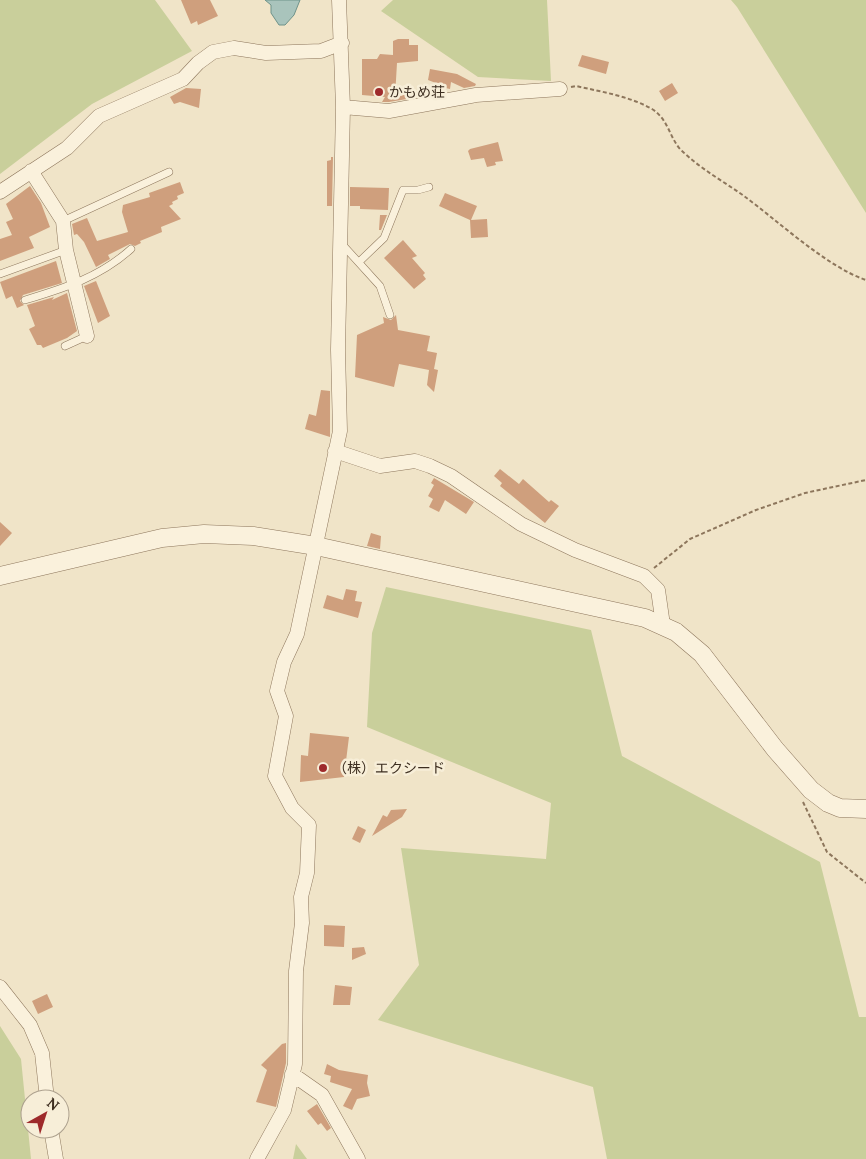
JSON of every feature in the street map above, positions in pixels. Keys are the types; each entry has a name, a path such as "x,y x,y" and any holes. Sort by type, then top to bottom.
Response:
{"street":[{"path":"257,1159 284,1110 295,1064 296,971 302,923 302,896 307,873 309,825 292,808 275,776 286,716 277,691 284,662 297,634 340,431 338,350 343,107 339,0"},
{"path":"0,192 67,148 99,116 183,78 198,63 213,52 234,48 266,53 321,51 342,43"},
{"path":"343,107 389,112 476,95 560,89"},
{"path":"32,171 62,221 66,250 87,336"},
{"path":"335,451 380,466 415,461 430,466 451,476 521,524 575,550 644,576 658,590 663,625"},
{"path":"0,576 162,538 204,534 253,536 316,546 644,618 676,632 702,654 780,755 811,790 828,803 840,808 866,809"},
{"path":"0,987 30,1025 42,1053 47,1089"},
{"path":"292,1074 322,1095 358,1159"},
{"path":"53,1139 56,1159"}],"lane":[{"path":"62,221 169,172"},
{"path":"360,261 384,238 403,190 418,190 430,186"},
{"path":"340,243 360,261 380,286 390,315"},
{"path":"25,300 75,284 118,261 131,248"},
{"path":"0,274 66,250"},
{"path":"65,346 87,336"}],"path":[{"path":"560,89 576,86 628,98 654,110 665,121 679,148 707,171 740,193 815,251 866,280"},
{"path":"644,576 690,539 748,513 805,493 866,480"},
{"path":"803,802 827,852 866,883"}],"green space":[{"path":"0,0 155,0 192,51 92,104 0,174"},
{"path":"393,0 547,0 551,81 478,77 381,11"},
{"path":"731,0 866,0 866,213 737,7"},
{"path":"386,587 591,630 622,756 820,862 859,1017 866,1017 866,1159 607,1159 593,1087 378,1020 419,965 401,848 546,859 551,803 367,727 372,633"},
{"path":"0,1026 21,1059 24,1089 20,1089 20,1139 29,1139 31,1159 0,1159"},
{"path":"296,1144 307,1159 293,1159"}],"water":[{"path":"265,0 300,0 294,15 285,25 279,25 271,13 271,5"}],"building":[{"path":"181,0 210,0 218,16 198,25 197,21 191,24"},
{"path":"409,39 409,45 418,45 418,61 397,63 395,97 413,93 413,98 382,102 385,97 362,95 362,59 377,59 380,54 393,55 393,41"},
{"path":"582,55 609,62 606,74 578,66"},
{"path":"430,69 457,74 476,84 475,86 464,88 451,82 450,89 441,87 441,85 428,80"},
{"path":"672,83 678,93 665,101 659,91"},
{"path":"186,88 201,89 199,108 180,102 174,104 170,97"},
{"path":"498,142 503,161 495,162 496,165 487,167 484,158 471,160 468,151 470,149"},
{"path":"331,157 333,157 332,206 327,206 327,161 331,160"},
{"path":"180,182 184,193 177,196 178,199 169,206 181,219 161,227 162,232 140,241 141,243 135,246 130,244 108,255 110,259 96,267 84,242 77,234 74,235 72,224 87,218 97,241 128,232 122,212 123,205 150,197 149,193"},
{"path":"30,186 41,203 50,227 29,237 34,248 0,261 0,239 12,235 6,222 13,219 6,204"},
{"path":"350,187 389,188 388,210 360,209 360,206 350,206"},
{"path":"445,193 477,206 471,220 487,219 488,237 471,238 470,220 439,206"},
{"path":"380,215 387,215 381,230 379,230"},
{"path":"403,240 417,256 412,258 425,273 423,275 426,279 414,289 384,258"},
{"path":"56,261 62,283 23,295 20,301 24,305 17,308 12,296 6,299 0,282"},
{"path":"96,281 110,316 98,323 84,286"},
{"path":"67,293 77,331 67,338 43,348 41,345 37,345 29,329 35,326 27,305 54,297 52,300"},
{"path":"396,315 398,330 430,336 427,351 437,353 434,369 438,370 434,392 427,385 429,370 399,364 394,387 355,377 357,335 384,323 383,317 391,320"},
{"path":"321,390 330,391 330,437 305,429 309,414 316,416"},
{"path":"500,469 519,484 523,479 549,502 551,500 559,506 545,523 500,486 502,483 494,476"},
{"path":"434,478 474,502 466,514 445,500 439,512 429,507 433,499 428,496 434,485 431,483"},
{"path":"0,522 12,533 0,546"},
{"path":"371,533 381,536 380,549 367,546"},
{"path":"346,589 357,591 355,601 362,602 358,618 323,608 327,595 343,600"},
{"path":"310,733 349,737 344,777 300,782 301,755 308,756"},
{"path":"407,809 402,817 372,836 383,815 387,817 391,810"},
{"path":"358,826 366,830 360,843 352,839"},
{"path":"324,925 345,926 344,947 324,946"},
{"path":"364,947 366,954 352,960 352,948"},
{"path":"335,985 352,987 350,1005 333,1005"},
{"path":"47,994 53,1007 38,1014 32,1001"},
{"path":"286,1043 286,1063 276,1107 256,1102 267,1070 261,1065 282,1044"},
{"path":"327,1064 339,1070 368,1075 367,1083 370,1096 357,1099 352,1110 343,1106 352,1089 330,1082 331,1076 324,1074"},
{"path":"317,1104 331,1128 327,1131 321,1123 318,1125 307,1111"}],"place":[{"name":"かもめ荘","path":"379,92"},
{"name":"（株）エクシード","path":"323,768"}]}
